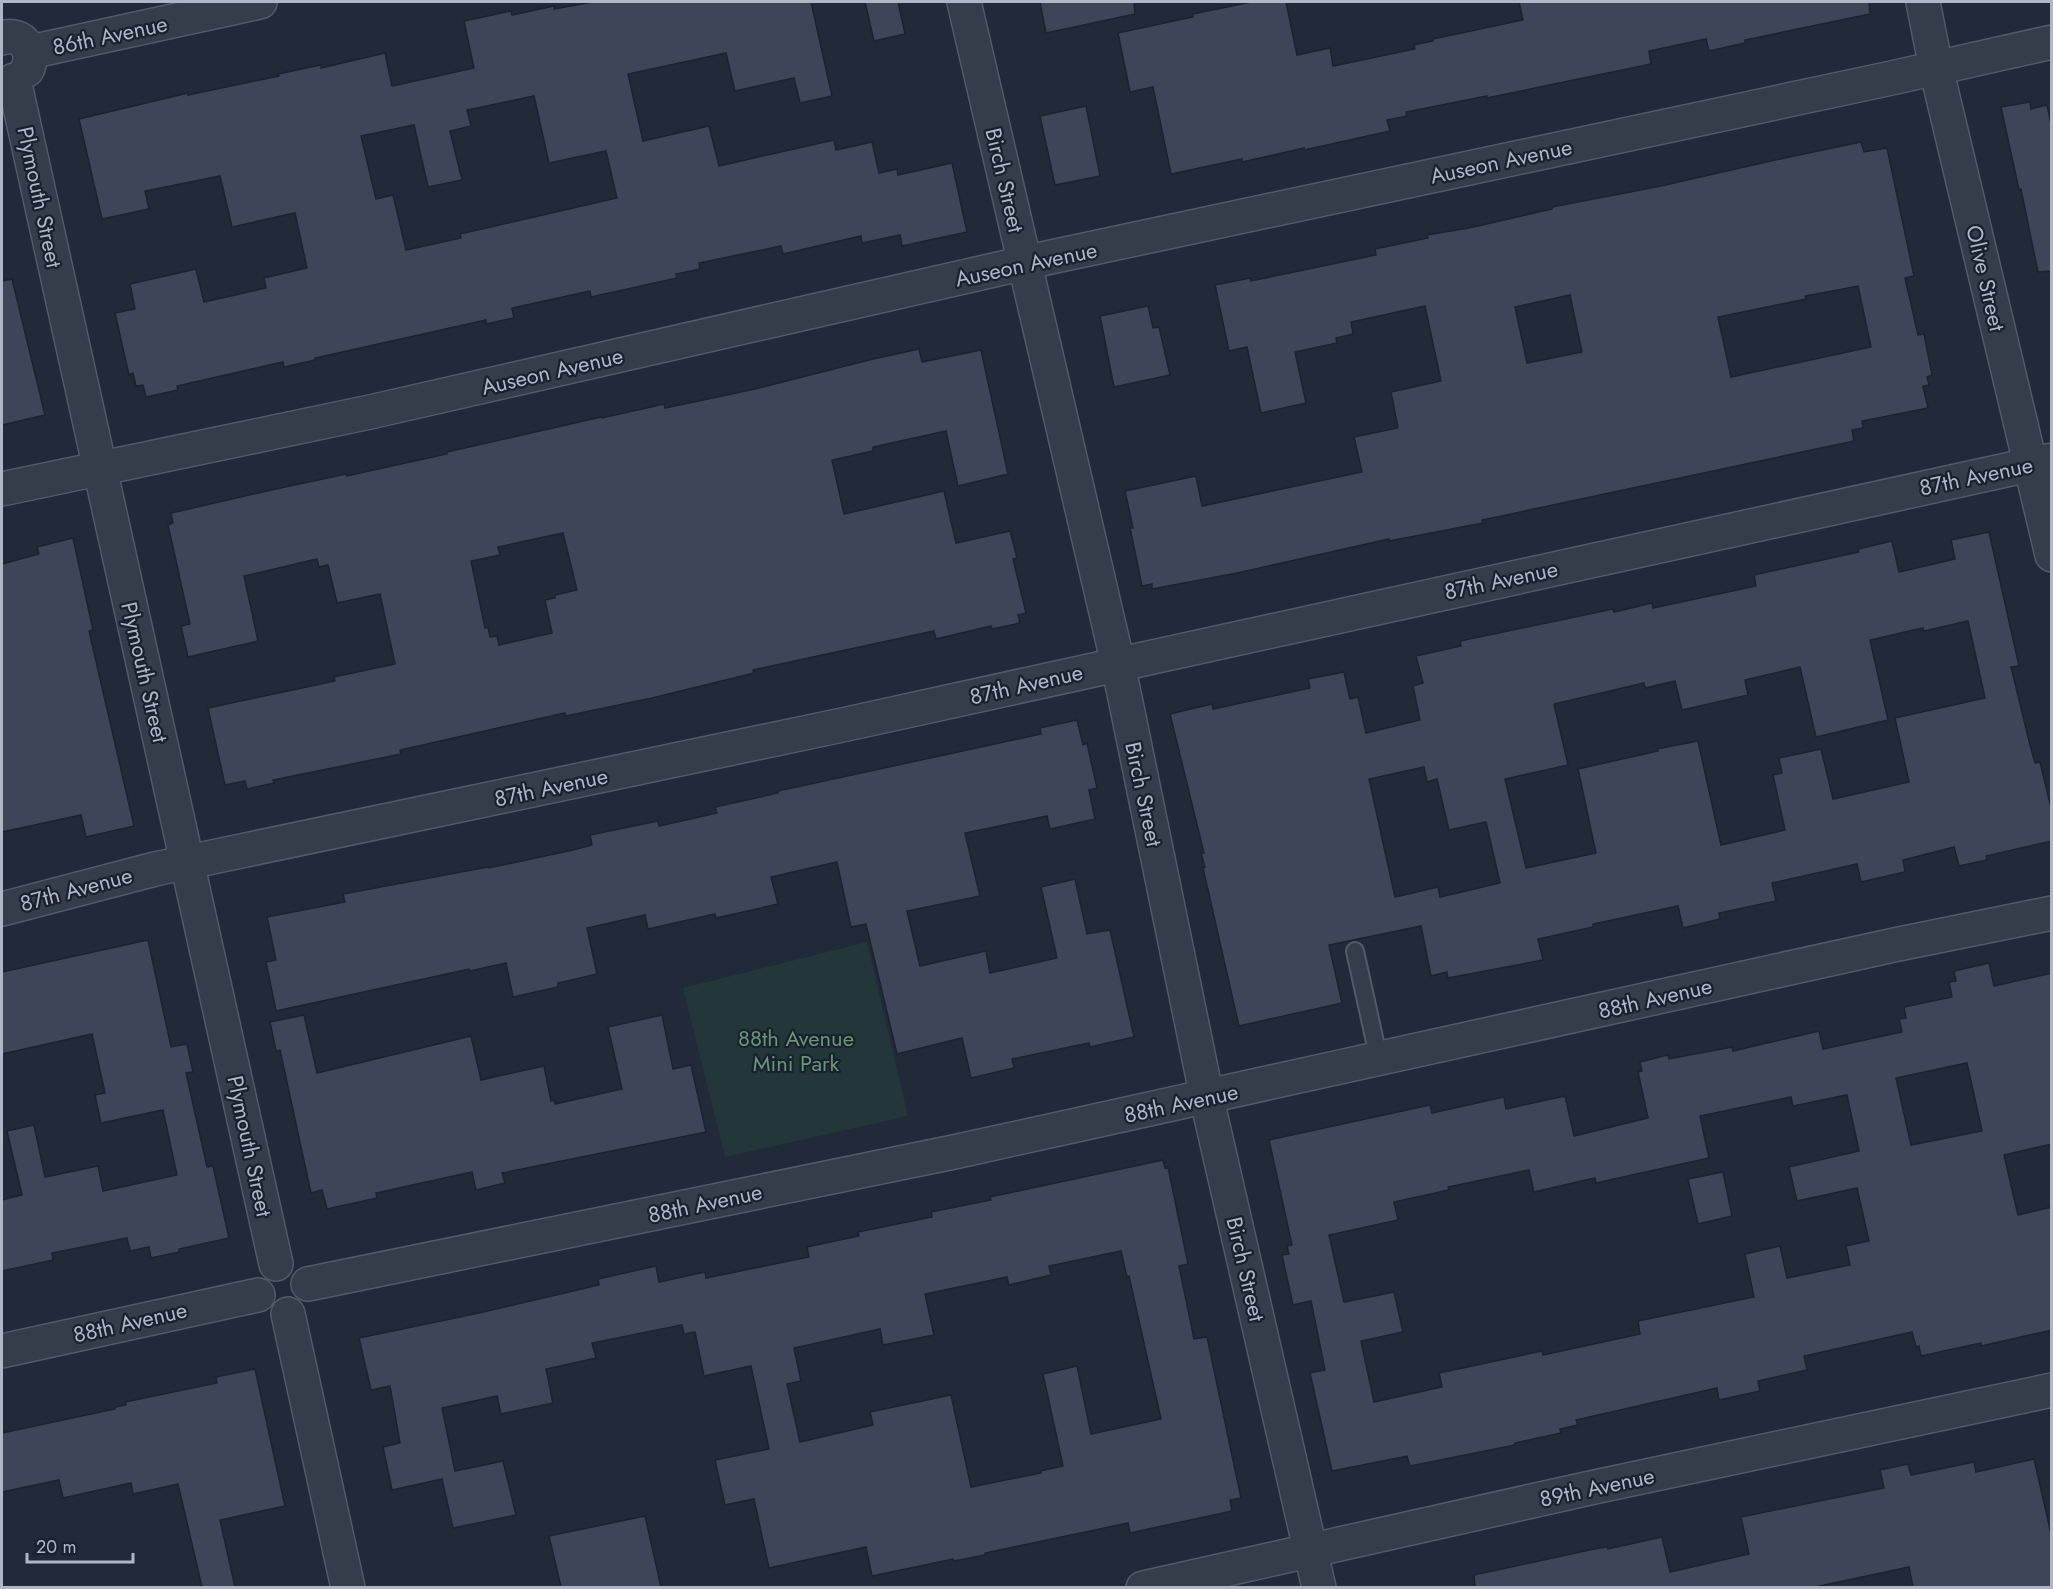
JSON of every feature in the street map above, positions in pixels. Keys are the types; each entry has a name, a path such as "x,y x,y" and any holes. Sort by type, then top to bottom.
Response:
{"street":[{"name":"86th Avenue","path":"9,37 260,2"},
{"name":"Birch Street","path":"964,2 1118,664 1207,1097 1319,1587"},
{"name":"Olive Street","path":"1923,2 1936,68 2041,462 2052,555"},
{"path":"8,79 22,76 31,61 9,37"},
{"name":"Auseon Avenue","path":"2,489 370,412 1024,264 2052,42"},
{"name":"Plymouth Street","path":"8,79 100,468 276,1264"},
{"name":"87th Avenue","path":"2,909 101,882 188,862 847,724 2041,462"},
{"name":"88th Avenue","path":"308,1284 954,1152 1894,945 2052,913"},
{"path":"276,1264 296,1267 304,1275 308,1284 308,1294 304,1303 297,1311 288,1314 278,1314 268,1310 258,1294 261,1276 276,1264"},
{"name":"88th Avenue","path":"2,1351 258,1294"},
{"path":"288,1314 348,1587"},
{"name":"89th Avenue","path":"1143,1587 2052,1390"}],"lane":[{"path":"1355,951 1378,1060"}],"green space":[{"name":"88th Avenue Mini Park","path":"867,942 908,1116 725,1157 683,988"}],"building":[{"path":"593,2 811,2 832,96 800,103 794,78 735,91 726,53 628,74 643,141 709,126 719,166 834,140 836,150 872,142 879,173 897,169 898,175 952,163 967,232 902,246 900,235 862,243 861,236 783,254 781,246 699,263 700,269 676,274 677,278 591,297 590,291 512,308 514,318 486,324 486,320 284,367 283,362 177,386 178,390 146,397 143,385 136,386 133,373 129,375 115,313 135,309 130,284 196,269 204,302 266,288 264,278 307,268 295,213 232,227 220,176 145,191 149,209 102,219 79,119 188,93 188,95 385,53 392,86 474,68 464,21 511,11 512,15 554,6 554,9","holes":["534,96 549,163 606,151 617,198 460,234 461,238 406,250 393,195 376,199 361,136 414,125 428,187 462,180 450,131 471,126 467,110"]},
{"path":"865,2 898,2 905,34 874,41"},
{"path":"1040,2 1134,2 1135,14 1046,33"},
{"path":"1251,2 1286,2 1297,55 1330,48 1333,66 1415,49 1414,45 1433,41 1433,39 1523,20 1519,2 1869,2 1870,14 1745,40 1745,43 1709,51 1706,39 1649,51 1651,64 1487,98 1487,96 1406,112 1407,116 1387,120 1390,131 1304,150 1304,148 1242,162 1242,159 1171,174 1153,87 1130,92 1118,33"},
{"path":"2030,102 2031,109 2047,105 2052,129 2052,271 2038,272 2001,107"},
{"path":"1086,106 1100,176 1055,185 1040,116"},
{"path":"1861,142 1864,152 1887,148 1914,276 1905,278 1918,335 1924,334 1932,375 1927,377 1929,385 1923,386 1928,408 1862,421 1863,428 1852,430 1854,441 1482,520 1483,523 1389,541 1389,539 1237,573 1152,589 1152,584 1142,586 1125,491 1196,476 1202,506 1362,472 1354,437 1398,428 1391,392 1441,381 1425,306 1351,322 1353,334 1336,338 1337,343 1295,352 1306,403 1261,413 1247,347 1229,351 1215,285 1250,278 1251,281 1376,255 1375,249 1428,238 1427,235 1469,228 1552,209 1552,207 1661,186","holes":["1858,286 1871,347 1731,377 1718,317","1570,295 1582,352 1527,363 1515,307"]},
{"path":"12,279 45,415 2,425 2,281"},
{"path":"1148,306 1153,328 1159,327 1170,375 1114,387 1100,316"},
{"path":"919,349 922,362 981,350 1008,474 958,486 946,431 873,447 873,451 832,460 844,514 944,491 956,543 1010,531 1017,558 1013,559 1026,613 1018,615 1020,623 992,629 991,626 936,639 934,631 753,670 754,673 652,698 566,716 565,713 400,750 401,754 273,780 274,783 247,789 245,781 225,785 208,708 335,681 334,677 395,664 380,594 337,603 328,565 319,567 317,559 244,576 258,641 188,657 181,626 190,624 168,525 173,523 171,513 447,454 447,452 601,417 664,404 665,408 755,389","holes":["563,533 577,590 545,600 552,633 499,645 497,636 490,637 488,627 485,628 471,561 500,555 498,547"]},
{"path":"1989,532 2019,666 2011,667 2035,763 2040,762 2052,812 2052,841 1986,856 1987,860 1959,866 1954,847 1903,860 1905,872 1861,882 1857,864 1772,883 1776,901 1719,913 1720,919 1683,928 1678,906 1593,924 1593,927 1538,939 1543,960 1448,978 1447,972 1431,976 1421,926 1329,945 1342,1003 1239,1026 1203,868 1205,867 1201,853 1204,853 1170,714 1212,704 1213,709 1310,688 1308,679 1344,672 1350,699 1358,697 1366,733 1420,720 1413,686 1423,683 1416,656 1461,646 1460,641 1613,609 1614,612 1652,603 1653,608 1756,586 1754,575 1859,552 1858,549 1892,541 1899,572 1955,559 1951,540","holes":["1968,621 1985,698 1895,718 1909,782 1833,799 1821,749 1779,758 1782,773 1773,775 1785,830 1721,845 1698,741 1657,749 1658,751 1578,769 1596,853 1526,868 1505,779 1568,765 1554,704 1644,683 1645,688 1675,681 1682,710 1748,695 1745,680 1800,667 1816,737 1888,720 1870,640","1424,767 1427,782 1437,779 1449,830 1486,822 1500,883 1440,897 1438,887 1395,897 1369,779"]},
{"path":"73,538 93,630 89,631 134,826 86,837 81,815 2,832 2,564 39,554 37,547"},
{"path":"1077,720 1083,745 1087,743 1097,788 1089,790 1095,819 1050,829 1047,816 965,833 980,896 907,911 920,966 986,951 990,973 1057,958 1041,887 1075,879 1087,934 1110,930 1134,1037 1090,1047 1089,1043 1012,1059 1014,1068 971,1078 962,1038 897,1054 866,924 851,927 837,862 771,877 778,904 716,918 715,914 648,929 645,915 587,928 597,974 558,983 558,987 513,997 506,963 276,1011 266,962 276,960 267,917 345,902 343,894 489,868 573,850 592,845 590,835 658,821 659,826 717,813 715,807 778,793 778,791 1041,734 1040,728"},
{"path":"148,940 171,1047 187,1044 193,1072 186,1073 207,1167 213,1166 229,1238 151,1258 149,1247 130,1251 127,1238 52,1253 53,1260 2,1271 2,1200 22,1195 7,1131 34,1125 45,1177 98,1166 103,1191 177,1175 163,1110 101,1123 95,1095 105,1093 92,1034 2,1054 2,972"},
{"path":"1989,963 1994,986 2052,973 2052,1144 2004,1155 2018,1215 2052,1207 2052,1330 1981,1346 1981,1343 1921,1356 1912,1332 1804,1356 1807,1370 1758,1381 1760,1391 1719,1400 1717,1388 1576,1420 1578,1425 1560,1429 1561,1433 1515,1443 1515,1445 1410,1466 1407,1456 1332,1471 1310,1373 1325,1370 1311,1301 1293,1305 1282,1255 1289,1254 1287,1246 1292,1245 1269,1140 1430,1105 1432,1113 1504,1097 1506,1109 1565,1096 1574,1136 1648,1118 1638,1072 1642,1071 1640,1062 1668,1055 1669,1059 1732,1047 1733,1051 1819,1031 1823,1049 1902,1032 1899,1019 1906,1018 1904,1007 1952,997 1949,982 1956,981 1954,971","holes":["1967,1063 1982,1131 1911,1145 1896,1078","1847,1095 1859,1151 1789,1167 1797,1201 1857,1188 1869,1241 1846,1246 1850,1265 1787,1278 1780,1246 1745,1254 1754,1297 1638,1321 1640,1334 1543,1355 1542,1351 1439,1373 1442,1387 1374,1402 1361,1341 1403,1332 1394,1292 1344,1302 1329,1235 1398,1220 1394,1202 1449,1190 1448,1187 1529,1170 1534,1192 1595,1178 1596,1183 1709,1158 1700,1116 1791,1097 1793,1106"]},
{"path":"304,1015 317,1073 471,1036 481,1080 544,1066 551,1101 554,1100 555,1104 622,1089 608,1027 662,1015 673,1069 691,1065 706,1132 502,1173 505,1183 476,1190 472,1172 376,1193 377,1198 327,1209 322,1190 311,1193 280,1050 276,1051 270,1022"},
{"path":"1163,1160 1165,1168 1168,1167 1188,1264 1179,1266 1194,1339 1207,1337 1241,1498 1230,1500 1232,1511 1130,1533 1128,1523 985,1553 985,1555 954,1561 953,1559 872,1576 866,1547 769,1568 754,1499 725,1505 715,1460 769,1449 751,1366 704,1376 695,1332 684,1334 682,1325 592,1343 596,1358 546,1369 553,1403 501,1414 497,1396 442,1408 455,1471 503,1461 516,1515 453,1528 442,1479 392,1490 383,1447 400,1443 390,1386 371,1390 359,1338 599,1285 598,1279 656,1266 659,1282 705,1272 706,1278 809,1257 807,1247 859,1236 858,1232 932,1217 931,1212 991,1200 990,1197","holes":["1121,1251 1127,1277 1129,1276 1161,1419 1091,1434 1077,1366 1043,1374 1063,1466 1040,1471 1041,1473 971,1487 951,1395 870,1412 873,1425 800,1442 787,1384 801,1381 794,1348 880,1329 883,1345 934,1335 925,1294 1007,1277 1009,1285 1051,1275 1049,1266"]},
{"path":"1723,1172 1732,1216 1698,1224 1688,1179"},
{"path":"255,1369 285,1506 220,1520 235,1587 202,1587 178,1484 133,1494 131,1483 63,1498 59,1480 2,1492 2,1433 115,1409 115,1407 126,1405 125,1402 217,1383 216,1377"},
{"path":"2034,1459 2052,1538 2052,1587 1913,1587 1909,1567 1815,1587 1475,1587 1474,1575 1662,1537 1670,1572 1749,1554 1741,1517 1884,1488 1880,1470 1908,1464 1911,1475 1974,1462 1976,1472"},
{"path":"645,1516 661,1587 561,1587 549,1536"}]}
